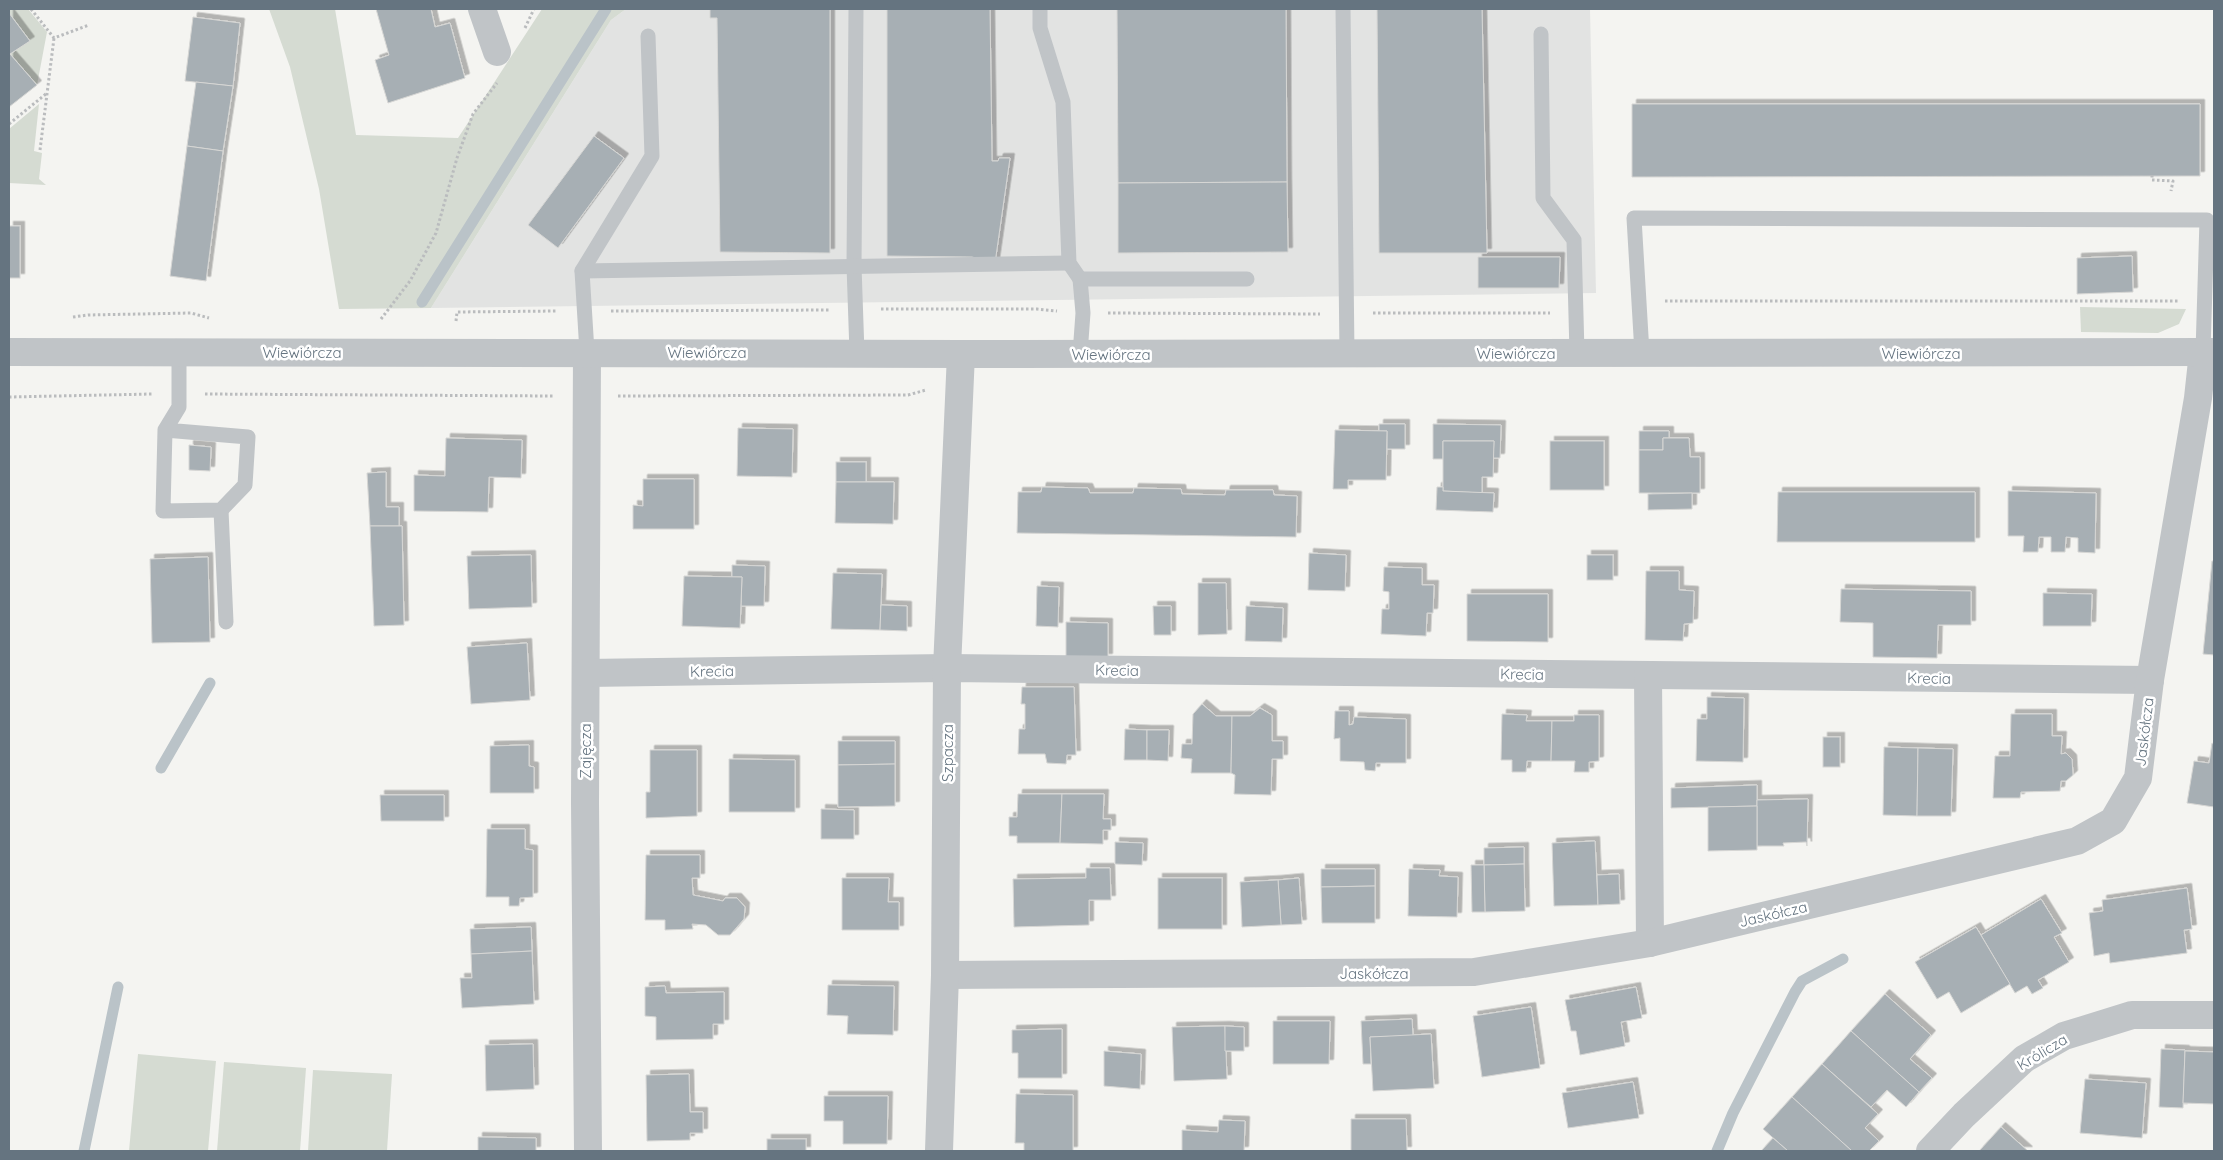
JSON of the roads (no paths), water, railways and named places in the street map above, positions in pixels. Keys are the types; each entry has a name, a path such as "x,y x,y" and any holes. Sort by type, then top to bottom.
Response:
{"street":[{"path":"482,9 497,52"},
{"name":"Wiewiórcza","path":"9,352 1347,354 2209,352"},
{"name":"Zajęcza","path":"587,352 588,1151"},
{"name":"Jaskółcza","path":"945,974 1474,972 1650,943 2077,841 2113,821 2138,778 2150,680 2198,398 2209,352"},
{"name":"Szpacza","path":"940,1151 945,974 947,668 961,354"},
{"name":"Krecia","path":"586,673 947,668 2150,680"},
{"path":"1648,675 1650,943"},
{"name":"Królicza","path":"1930,1151 1964,1115 2024,1059 2064,1036 2132,1015 2214,1015"}],"lane":[{"path":"856,9 854,266 857,353"},
{"path":"1040,9 1040,28 1063,102 1069,263 1080,279 1083,313 1080,354"},
{"path":"1343,9 1347,354"},
{"path":"1540,34 1543,198 1574,240 1577,353"},
{"path":"587,352 582,271 652,156 648,36"},
{"path":"1642,353 1634,218 2211,220 2205,301 2209,352"},
{"path":"582,271 1069,263"},
{"path":"1080,279 1247,279"},
{"path":"165,430 248,437 245,485 221,510 163,511 165,430 179,407 179,352"},
{"path":"221,510 226,622"}],"waterway":[{"path":"422,302 606,9"},
{"path":"161,768 210,683"},
{"path":"1717,1151 1733,1113 1802,981 1843,959"},
{"path":"84,1151 118,987"}]}
